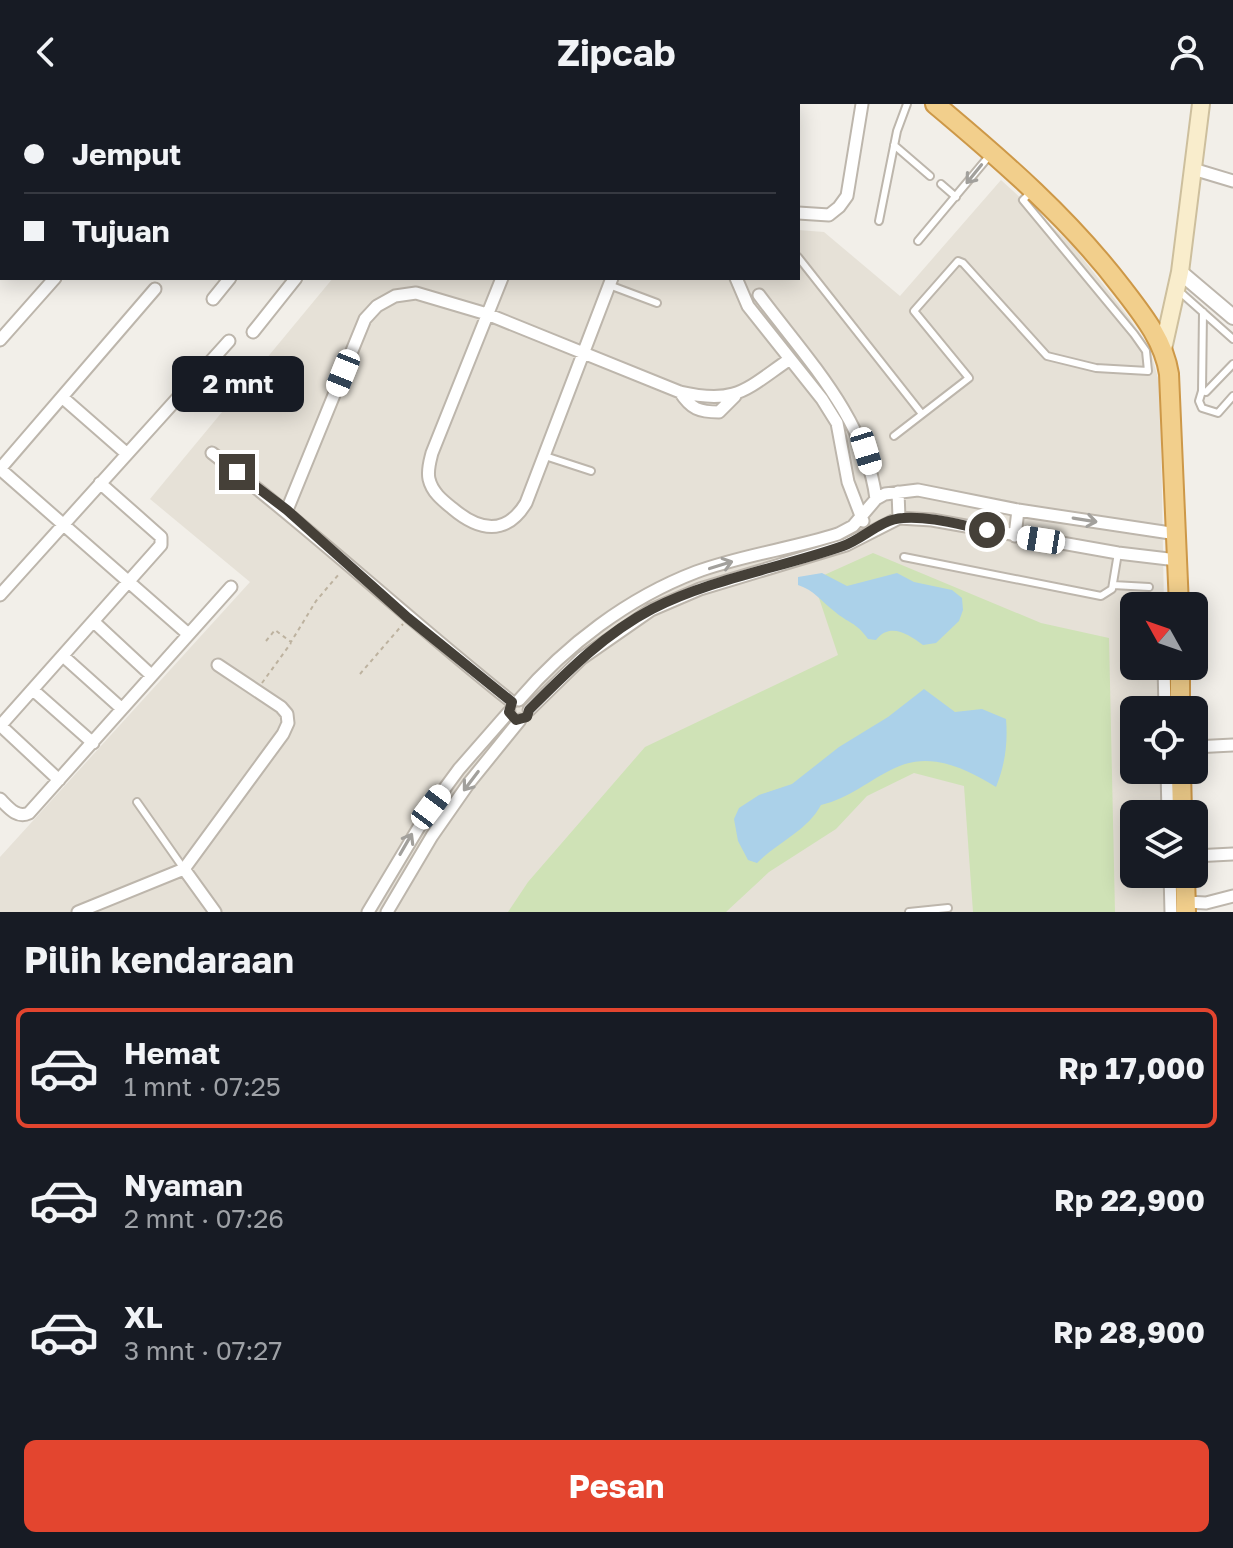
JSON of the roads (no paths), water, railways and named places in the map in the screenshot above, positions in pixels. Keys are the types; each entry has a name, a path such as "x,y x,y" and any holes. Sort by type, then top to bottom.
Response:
{"highway":[{"path":"935,104 1034,189 1102,261 1142,314 1163,349 1169,374 1178,592"},
{"path":"1181,909 1183,888"}],"main road":[{"path":"1163,349 1180,272 1201,104"}],"street":[{"path":"800,213 829,215 844,202 862,104"},
{"path":"1193,169 1233,181"},
{"path":"1180,272 1233,317"},
{"path":"0,340 53,280"},
{"path":"213,299 228,280"},
{"path":"253,332 294,280"},
{"path":"501,280 432,453 429,482 437,495 466,520 487,527 508,524 518,517 526,503 610,282"},
{"path":"737,280 748,306 837,423 848,482 865,534"},
{"path":"155,289 0,469 187,633"},
{"path":"287,510 365,319 395,296 407,293 487,314 680,392 689,405 701,412 719,412 735,396 790,359"},
{"path":"759,295 856,429 871,469 876,499"},
{"path":"0,595 229,341"},
{"path":"62,397 126,453"},
{"path":"212,453 287,510 408,618 513,705 526,703 529,710"},
{"path":"59,780 0,726 161,545 161,539 100,483"},
{"path":"368,912 413,832 459,769 513,705 589,633 664,587 728,562 838,534 862,518 876,499 898,492 918,490 1018,510 1177,534"},
{"path":"898,492 899,518"},
{"path":"1015,536 1018,510"},
{"path":"387,912 432,836 520,720 527,717 529,710 582,658 651,610 700,589 846,545 899,518 932,520 1118,553 1177,560"},
{"path":"0,799 16,814 25,815 231,587"},
{"path":"94,622 151,675"},
{"path":"63,656 121,708"},
{"path":"78,912 184,869 288,723 284,710 218,665"},
{"path":"33,690 93,743"},
{"path":"513,705 513,718 520,720"},
{"path":"1208,746 1233,745"},
{"path":"1208,855 1233,854"},
{"path":"184,869 215,912"},
{"path":"1174,888 1181,909 1233,896"}],"lane":[{"path":"879,221 894,145 907,104"},
{"path":"894,145 930,176"},
{"path":"918,241 992,152"},
{"path":"941,184 956,197"},
{"path":"894,436 969,378 914,311 958,261 966,266 1047,356 1096,368 1148,371 1146,351 1134,334 1023,200 1034,189"},
{"path":"800,260 922,414"},
{"path":"610,282 657,303"},
{"path":"1176,289 1233,339"},
{"path":"1203,312 1202,391 1199,401 1202,408 1218,413 1233,396"},
{"path":"1202,391 1206,392 1233,364"},
{"path":"545,456 591,471"},
{"path":"904,557 1101,596 1110,592 1113,585 1118,553"},
{"path":"1113,585 1149,587"},
{"path":"137,802 184,869"},
{"path":"909,912 948,908"}],"water":[{"path":"822,573 847,586 897,573 914,582 952,590 962,598 963,610 959,621 936,643 923,645 893,631 876,640 868,639 813,593 798,585 798,577"},
{"path":"924,689 955,712 982,709 1006,719 1005,754 996,787 947,764 908,763 821,805 808,822 757,863 748,860 738,841 734,819 739,808 759,795 792,784 839,747 888,717"}]}
